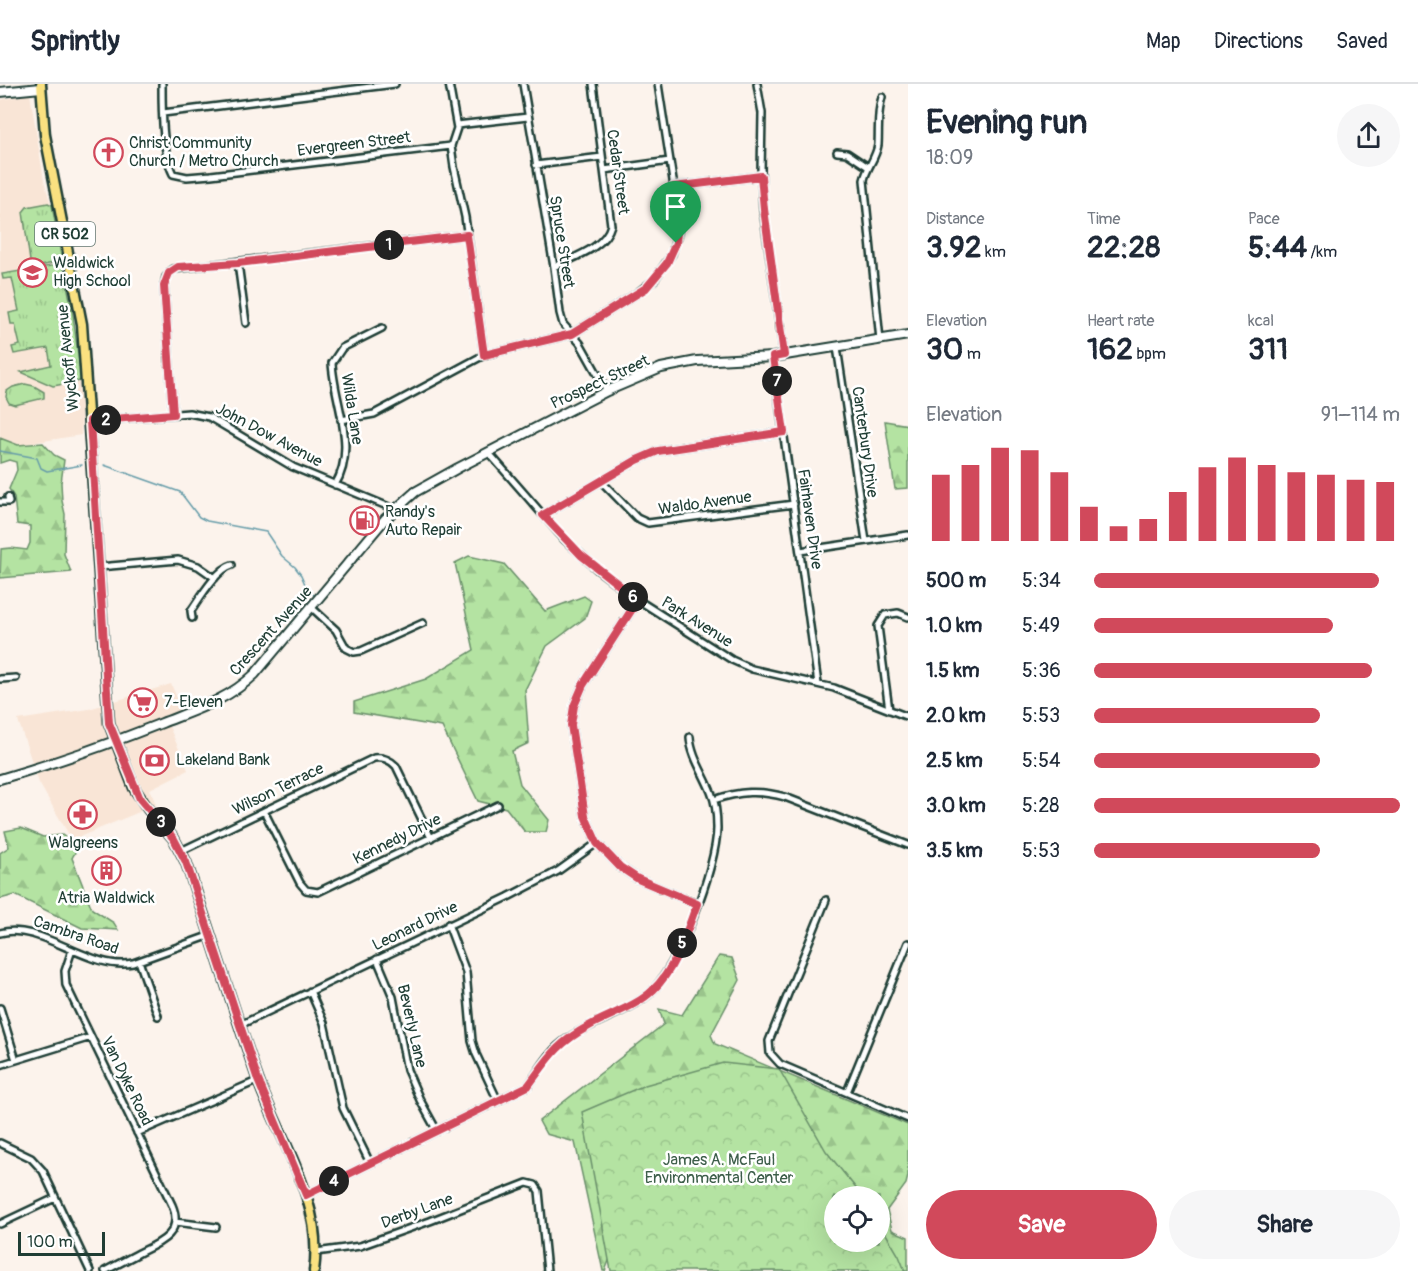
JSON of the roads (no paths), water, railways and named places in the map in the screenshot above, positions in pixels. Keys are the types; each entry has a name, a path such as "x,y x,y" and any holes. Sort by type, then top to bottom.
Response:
{"main road":[{"path":"0,92 41,86"},
{"name":"Wyckoff Avenue","path":"41,86 45,135 82,324 107,714 115,741 140,799 167,829 182,851 258,1080 306,1195 314,1223 316,1252 314,1271"},
{"name":"Prospect Street","path":"488,452 641,375 681,363 773,357 908,336"},
{"name":"Crescent Avenue","path":"0,779 115,741 211,704 234,692 255,674 394,509 415,492 488,452"}],"street":[{"name":"Evergreen Street","path":"162,84 162,113 170,169 173,174 179,176 211,175 451,146"},
{"path":"162,113 395,84"},
{"path":"449,84 457,124 457,131 451,146 465,216 484,355"},
{"name":"Spruce Street","path":"523,84 563,324 588,355 607,391"},
{"name":"Cedar Street","path":"554,267 599,244 610,230 612,218 593,84"},
{"path":"341,420 374,414 484,355 572,334 646,288 661,272 672,254 678,232 674,187 658,84"},
{"path":"757,84 762,113 761,176 764,209 784,355"},
{"path":"880,340 864,180 868,166 876,155 878,110 882,97"},
{"path":"457,124 528,117"},
{"path":"837,152 847,153 868,166"},
{"path":"536,165 602,157"},
{"path":"604,170 670,161"},
{"path":"674,187 761,176"},
{"path":"173,414 164,286 166,277 178,267 238,263 467,235"},
{"path":"238,263 246,323"},
{"name":"Wilda Lane","path":"335,485 342,471 346,452 333,369 334,358 342,348 382,328"},
{"name":"Canterbury Drive","path":"837,347 866,541"},
{"name":"Fairhaven Drive","path":"773,357 818,684"},
{"name":"John Dow Avenue","path":"90,421 197,414 217,420 293,467 394,509"},
{"path":"543,515 637,460 658,451 784,432"},
{"name":"Park Avenue","path":"488,452 581,555 638,600 742,665 818,684 908,717"},
{"name":"Waldo Avenue","path":"601,481 637,518 648,523 794,504"},
{"path":"0,502 9,502 8,497"},
{"path":"800,550 908,535"},
{"path":"99,567 178,560 198,566 215,578"},
{"path":"192,618 191,611 215,578 226,566 232,565"},
{"path":"638,600 583,685 572,716 575,754 585,816 597,843 612,861 629,874 697,904"},
{"path":"311,607 336,630 346,648 354,652 423,623"},
{"path":"889,710 878,626 885,615 898,613 908,617"},
{"path":"0,679 16,678"},
{"path":"306,1195 528,1086 549,1055 560,1045 589,1025 637,1002 654,989 672,963 715,854 717,826 714,800 694,753 690,736"},
{"name":"Wilson Terrace","path":"182,851 374,758 388,760 396,766 430,838"},
{"path":"714,800 737,793 760,792 785,796 908,845"},
{"name":"Kennedy Drive","path":"264,811 300,883 306,890 318,892 498,806"},
{"name":"Leonard Drive","path":"240,1025 508,897 558,871 597,843"},
{"path":"826,900 770,1041 771,1055 780,1065 908,1119"},
{"path":"448,924 466,972 472,1041 498,1101"},
{"name":"Cambra Road","path":"0,933 21,931 114,964 129,964 211,935"},
{"path":"847,1092 908,943"},
{"name":"Van Dyke Road","path":"72,950 65,971 66,985 172,1205 175,1222"},
{"name":"Beverly Lane","path":"377,959 393,997 410,1077 437,1131"},
{"path":"139,961 158,1016"},
{"path":"310,991 324,1023 343,1108 370,1163"},
{"path":"0,1008 16,1060"},
{"path":"0,1065 91,1037"},
{"path":"137,1132 258,1080"},
{"path":"0,1143 23,1153 37,1164 90,1271"},
{"name":"Derby Lane","path":"316,1252 360,1246 524,1184 535,1185 539,1191 548,1271"},
{"path":"0,1224 55,1198"},
{"path":"105,1271 162,1242 171,1233 175,1222 216,1227"}],"waterway":[{"path":"0,451 37,458 41,468 47,471 82,465"},
{"path":"104,465 180,492 199,517 207,521 266,532 282,556 301,575 308,591 314,595"}],"place":[{"name":"Christ Community Church / Metro Church","path":"108,152"},
{"name":"Waldwick High School","path":"32,272"},
{"name":"Randy's Auto Repair","path":"364,521"},
{"name":"7-Eleven","path":"143,702"},
{"name":"Lakeland Bank","path":"155,760"},
{"name":"Walgreens","path":"83,815"},
{"name":"Atria Waldwick","path":"106,870"}],"park label":[{"name":"James A. McFaul Environmental Center","path":"719,1169"}]}
